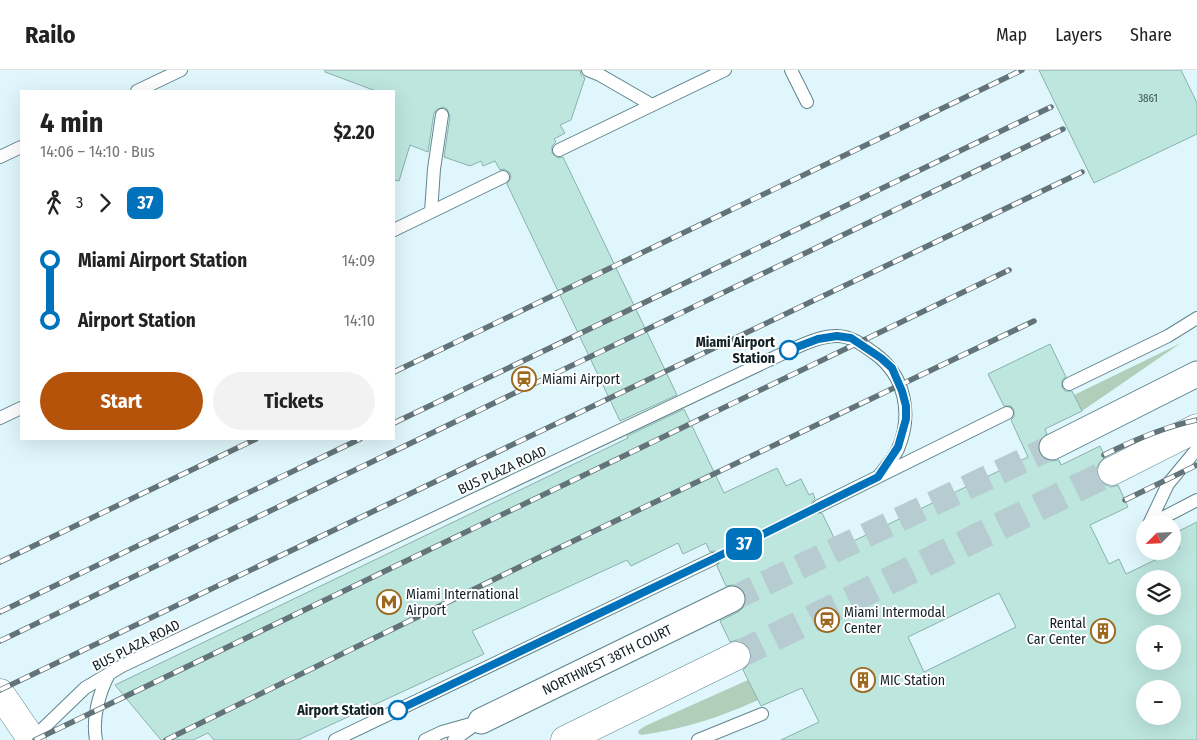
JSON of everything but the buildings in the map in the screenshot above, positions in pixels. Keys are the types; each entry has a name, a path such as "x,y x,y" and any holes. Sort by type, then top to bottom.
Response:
{"street":[{"path":"1052,447 1197,374"},
{"path":"1112,471 1197,428"},
{"name":"NORTHWEST 38TH COURT","path":"481,721 732,599"},
{"path":"565,740 736,656"},
{"path":"0,693 32,740"}],"lane":[{"path":"139,90 181,70"},
{"path":"588,70 652,105"},
{"path":"560,150 725,70"},
{"path":"791,70 807,102"},
{"path":"431,212 434,169 442,115"},
{"path":"0,157 20,147"},
{"path":"395,230 503,177"},
{"path":"1069,384 1168,336 1197,318"},
{"name":"BUS PLAZA ROAD","path":"32,740 85,688 109,674 786,352 818,339 837,336 851,338 881,358 892,368 897,378 906,406 906,419 898,447 878,477"},
{"path":"0,418 20,408"},
{"path":"819,506 1007,413"},
{"path":"1152,515 1168,484 1197,449"},
{"path":"1168,515 1197,500"},
{"path":"335,740 713,559"},
{"path":"96,740 95,725 98,704 101,690 109,674"},
{"path":"697,740 762,714"},
{"path":"425,740 442,732 481,721"},
{"path":"454,740 481,721"}],"green space":[{"path":"1181,343 1082,411 1074,395"},
{"path":"748,680 758,700 686,726 657,733 641,735 638,733 645,726"}],"tunnel":[{"path":"732,599 1052,447"},
{"path":"736,656 1112,471"}],"railway":[{"path":"395,372 1022,70"},
{"path":"395,423 1051,107"},
{"path":"0,641 1063,129"},
{"path":"0,690 1082,172"},
{"path":"35,740 1009,270"},
{"path":"166,740 540,557 1034,321"},
{"path":"1104,455 1149,434 1197,420"},
{"path":"0,562 254,440"},
{"path":"0,612 358,440"},
{"path":"1125,500 1197,465"}],"bus line":[{"name":"37","path":"398,710 713,559 878,477 894,456 906,419 906,406 902,391 892,368 866,347 851,338 837,336 818,339 789,350"}],"place":[{"name":"Miami Airport Station","path":"789,350"},
{"name":"Miami Airport","path":"524,379"},
{"name":"Miami International Airport","path":"389,602"},
{"name":"Miami Intermodal Center","path":"827,620"},
{"name":"Rental Car Center","path":"1103,631"},
{"name":"MIC Station","path":"863,680"},
{"name":"Airport Station","path":"398,710"}]}
